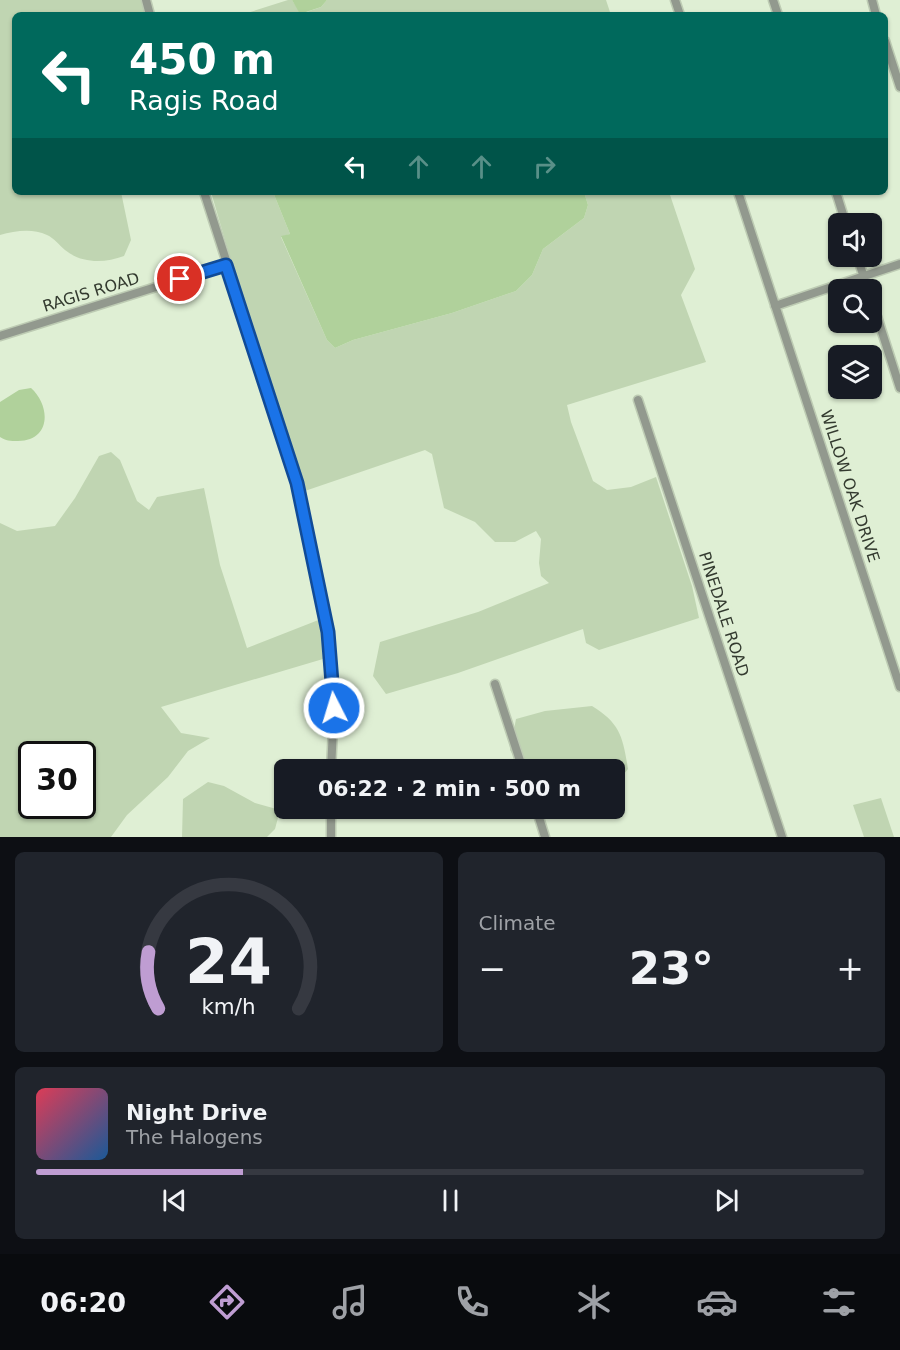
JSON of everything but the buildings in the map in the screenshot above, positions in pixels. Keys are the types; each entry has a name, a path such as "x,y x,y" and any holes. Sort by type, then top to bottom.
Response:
{"street":[{"path":"888,50 900,87"},
{"path":"205,195 297,483 328,632 334,708 332,759"},
{"name":"WILLOW OAK DRIVE","path":"739,195 900,687"},
{"path":"837,195 843,213"},
{"path":"775,306 900,264"},
{"name":"RAGIS ROAD","path":"0,336 226,265"},
{"path":"860,267 864,279"},
{"path":"882,332 900,388"},
{"name":"PINEDALE ROAD","path":"638,400 782,837"},
{"path":"495,684 519,759"},
{"path":"331,819 331,837"},
{"path":"539,819 545,837"}],"shaded area":[{"path":"0,0 145,0 149,12 12,12 12,195 122,195 131,240 124,256 101,261 86,260 72,255 52,238 35,231 0,235"},
{"path":"292,0 300,12 250,12"},
{"path":"292,0 327,0 321,7 299,12"},
{"path":"327,0 606,0 610,12 307,12 321,7"},
{"path":"212,195 274,195 290,234 281,237 327,340 335,348 353,340 452,313 516,291 532,275 543,249 584,218 588,205 585,195 670,195 695,269 681,295 706,362 567,405 593,481 607,490 631,487 656,477 692,586 699,618 599,650 586,643 583,629 458,673 386,694 373,676 380,642 478,612 549,583 541,576 539,563 541,539 536,531 515,542 495,542 475,522 444,508 432,454 425,450 299,493"},
{"path":"274,195 585,195 588,205 584,218 543,249 532,275 516,291 452,313 353,340 335,348 327,340 281,236 290,234"},
{"path":"31,388 38,395 42,404 44,421 42,429 29,439 13,441 0,437 0,402 19,390"},
{"path":"111,452 120,460 137,501 149,510 157,497 204,488 220,565 247,648 321,619 323,659 161,707 181,733 210,738 188,751 168,777 127,815 111,837 0,837 0,523 17,531 55,526 75,498 99,456"},
{"path":"592,706 601,712 619,732 628,769 625,773 625,759 516,759 510,750 516,719 545,711"},
{"path":"208,782 224,786 255,803 274,808 274,819 278,819 275,829 267,837 182,837 183,799"},
{"path":"881,798 894,837 864,837 853,805"}],"route":[{"path":"180,279 226,265 297,483 328,632 334,708"}]}
